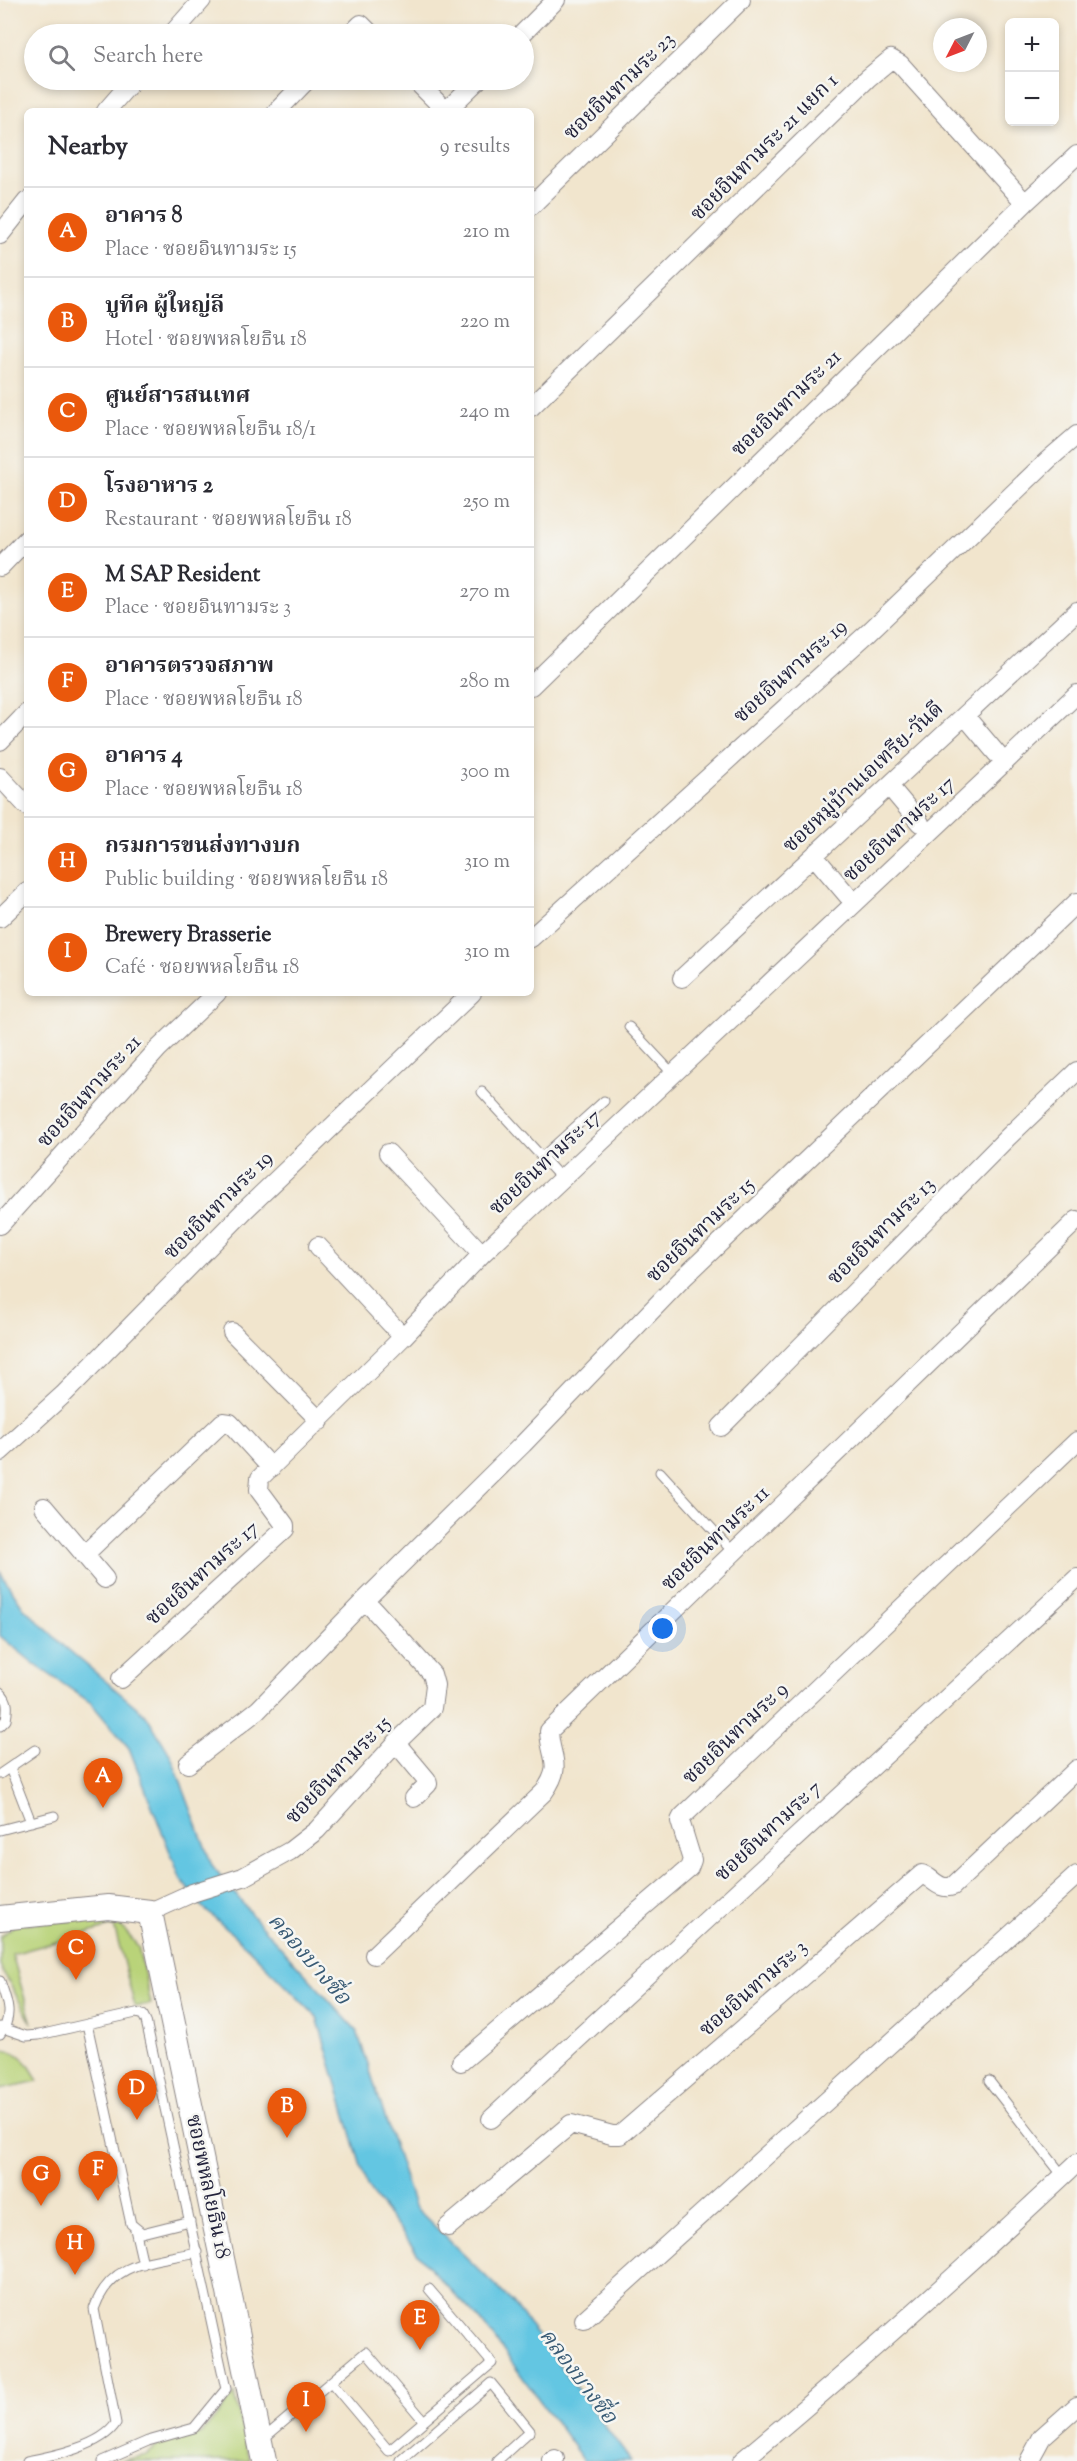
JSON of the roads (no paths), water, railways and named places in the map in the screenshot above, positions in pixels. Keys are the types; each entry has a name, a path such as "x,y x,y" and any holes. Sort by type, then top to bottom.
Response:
{"street":[{"path":"181,24 202,0"},
{"path":"532,24 556,0"},
{"name":"ซอยอินทามระ 23","path":"534,203 741,0"},
{"name":"ซอยอินทามระ 21 แยก 1","path":"534,404 868,78 891,59 900,64 1025,203"},
{"path":"109,108 124,90"},
{"path":"280,108 297,90"},
{"path":"425,90 443,108"},
{"path":"449,108 468,90"},
{"name":"ซอยอินทามระ 21","path":"534,683 1025,203 1077,155"},
{"path":"0,235 24,205"},
{"name":"ซอยอินทามระ 19","path":"534,935 868,633 1077,435"},
{"path":"0,567 24,542"},
{"name":"ซอยหมู่บ้านเอเทรีย-วันดี","path":"682,978 1077,611"},
{"name":"ซอยอินทามระ 17","path":"121,1679 285,1530 285,1525 259,1490 260,1478 320,1421 482,1254 1077,694"},
{"path":"0,741 24,716"},
{"path":"964,716 997,754"},
{"path":"0,777 24,803"},
{"path":"889,786 920,823"},
{"path":"814,856 848,896"},
{"path":"0,918 24,895"},
{"name":"ซอยอินทามระ 15","path":"188,1764 258,1710 365,1600 523,1444 680,1281 1077,903"},
{"name":"ซอยอินทามระ 21","path":"0,1225 158,1049 214,996"},
{"name":"ซอยอินทามระ 19","path":"0,1452 63,1395 246,1209 469,996"},
{"name":"ซอยอินทามระ 13","path":"721,1427 1008,1137 1077,1071"},
{"path":"388,1153 482,1254"},
{"name":"ซอยอินทามระ 11","path":"374,1955 544,1792 553,1780 556,1761 549,1744 549,1731 735,1554 1077,1220"},
{"path":"318,1246 403,1337"},
{"path":"232,1332 320,1421"},
{"path":"84,1555 224,1422 230,1423 271,1467"},
{"name":"ซอยอินทามระ 9","path":"461,2062 688,1868 692,1860 680,1821 682,1817 1077,1441"},
{"path":"44,1507 105,1579"},
{"name":"ซอยอินทามระ 7","path":"491,2119 1077,1578"},
{"name":"ซอยอินทามระ 15","path":"150,1912 192,1893 243,1877 290,1851 317,1830 396,1743 432,1708 435,1685 432,1674 365,1600"},
{"path":"396,1743 428,1780 428,1784 414,1798"},
{"name":"ซอยอินทามระ 3","path":"448,2227 571,2124 616,2136 620,2135 922,1875 945,1888 953,1886 1077,1769"},
{"path":"584,2320 1077,1875"},
{"path":"0,1917 108,1907 150,1912"},
{"name":"ซอยพหลโยธิน 18","path":"150,1912 212,2190 262,2451"},
{"path":"742,2461 906,2321 1077,2163"},
{"path":"1029,2461 1042,2437 1077,2406"}],"lane":[{"path":"629,1027 673,1074"},
{"path":"482,1092 562,1179"},
{"path":"542,1157 604,1101"},
{"path":"660,1472 735,1554"},
{"path":"0,1692 8,1707 6,1720 0,1726"},
{"path":"0,1774 35,1750"},
{"path":"10,1768 31,1822"},
{"path":"0,1830 54,1815"},
{"path":"0,1981 8,2009 8,2023 1,2030"},
{"path":"1,2030 26,2036 39,2035 136,2013 143,2015 226,2389 194,2428 148,2441 102,2461"},
{"path":"87,2024 131,2224 142,2233 190,2221"},
{"path":"989,2081 1063,2176"},
{"path":"135,2229 143,2264"},
{"path":"27,2461 59,2454 92,2442 111,2432 116,2423 94,2309 100,2292 112,2278 124,2269 197,2252"},
{"path":"331,2382 389,2451 492,2363 429,2289"},
{"path":"262,2451 331,2382 366,2352 424,2421"},
{"path":"401,2461 491,2383 530,2431 497,2461"}],"water":[{"name":"คลองบางซื่อ","path":"0,1572 23,1607 64,1646 147,1716 171,1756 212,1865 256,1920 357,2031 414,2206 513,2303 631,2461 584,2461 485,2326 425,2263 367,2187 317,2017 248,1948 200,1905 181,1880 129,1748 91,1703 37,1666 0,1636"}],"place":[{"name":"อาคาร 8","path":"103,1808"},
{"name":"ศูนย์สารสนเทศ","path":"76,1980"},
{"name":"โรงอาหาร 2","path":"137,2120"},
{"name":"บูทีค ผู้ใหญ่ลี","path":"287,2138"},
{"name":"อาคารตรวจสภาพ","path":"98,2201"},
{"name":"อาคาร 4","path":"41,2206"},
{"name":"กรมการขนส่งทางบก","path":"75,2275"},
{"name":"M SAP Resident","path":"420,2350"},
{"name":"Brewery Brasserie","path":"306,2432"}]}
